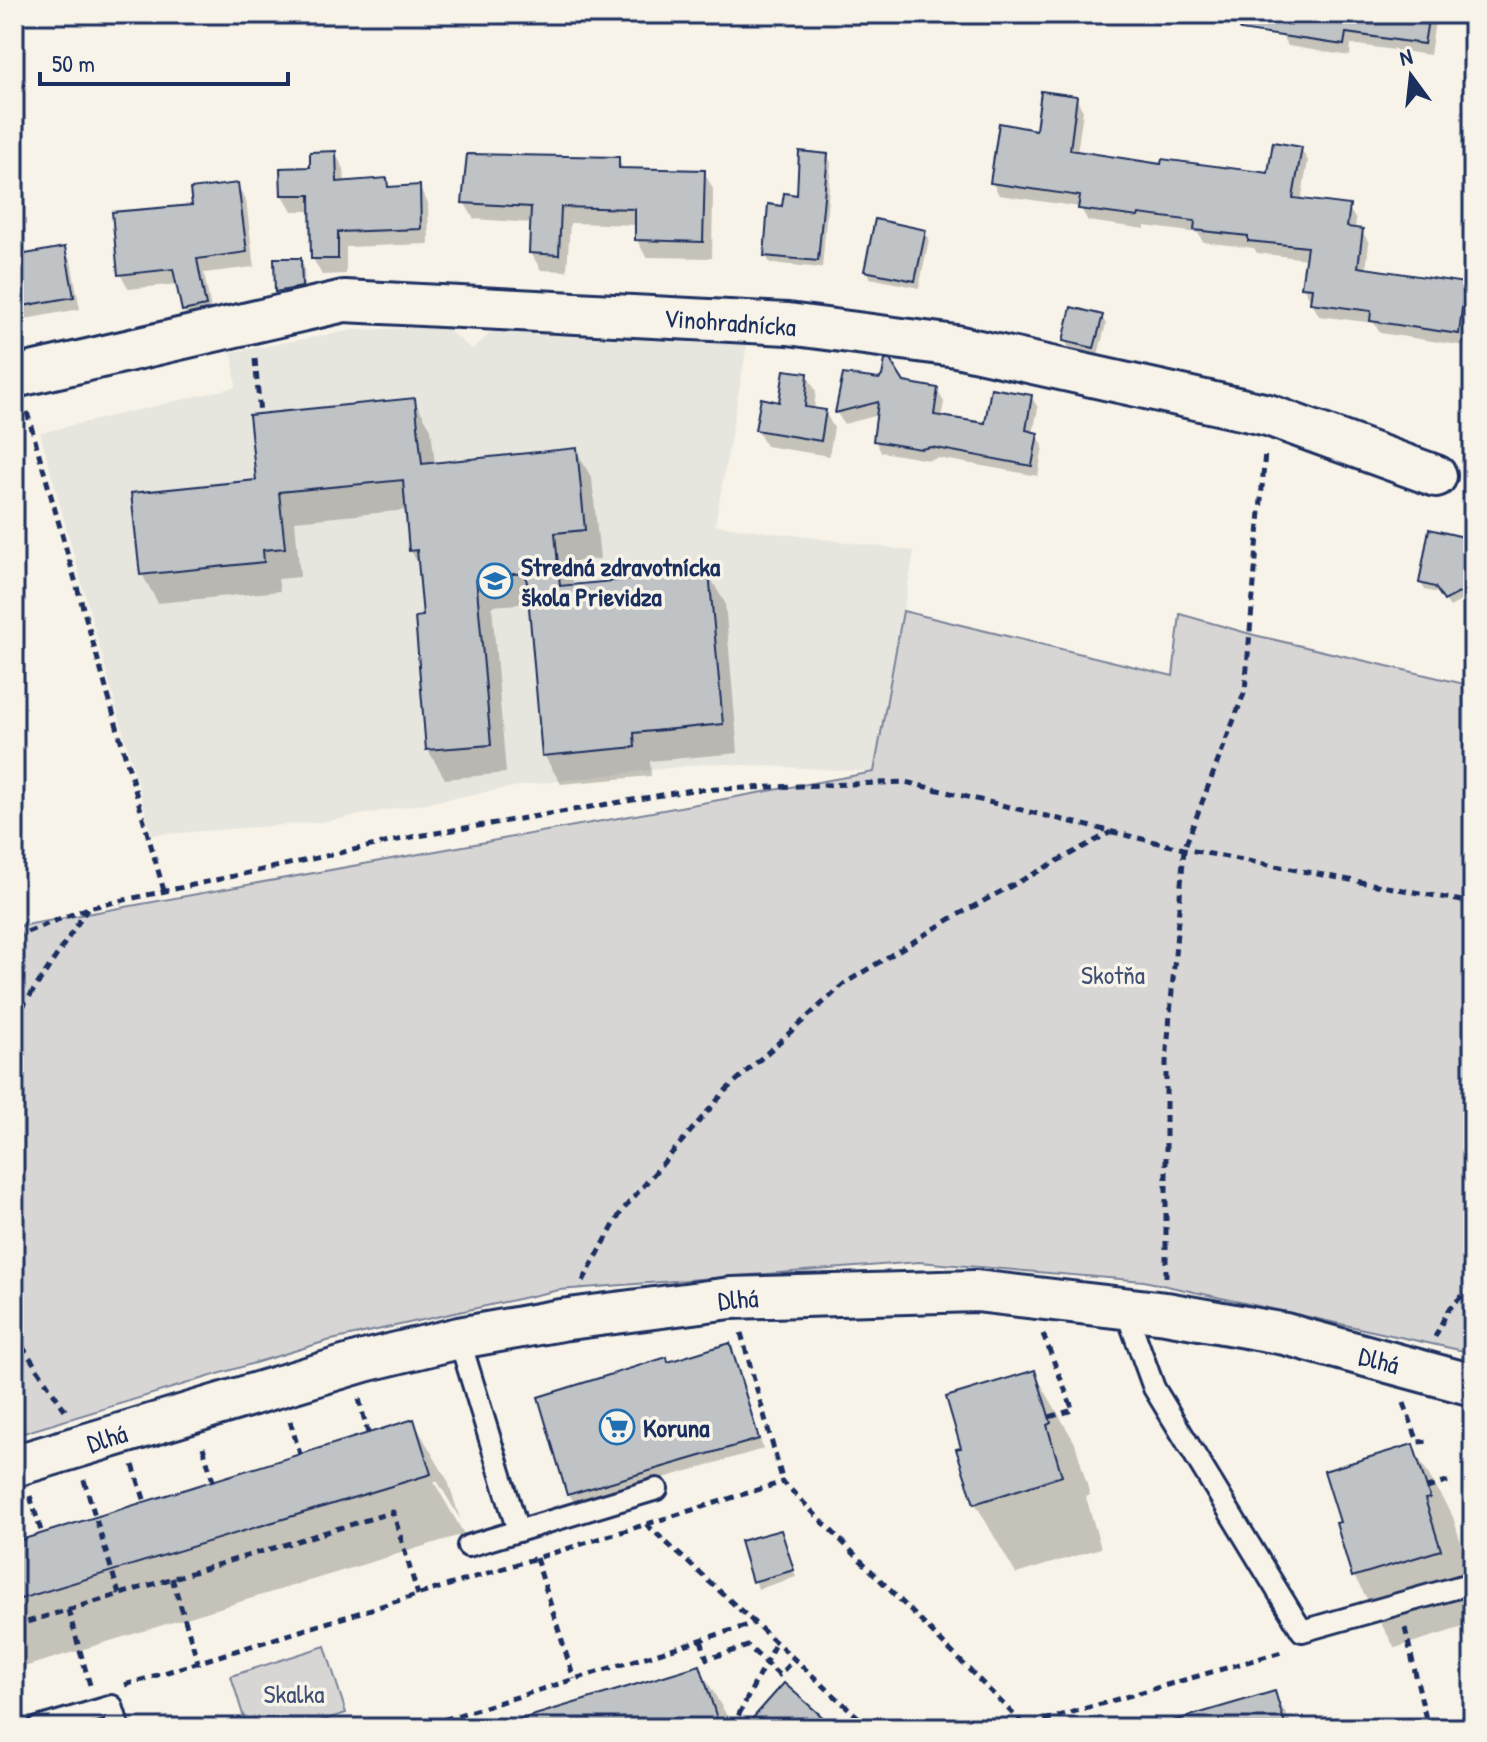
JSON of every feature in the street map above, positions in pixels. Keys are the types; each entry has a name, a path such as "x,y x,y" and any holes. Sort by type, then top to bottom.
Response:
{"street":[{"name":"Vinohradnícka","path":"15,376 344,301 788,324 956,346 1268,415 1436,476"},
{"name":"Dlhá","path":"22,1481 86,1462 364,1361 459,1338 561,1320 731,1298 976,1291 1125,1308 1285,1334 1473,1385"}],"lane":[{"path":"1125,1308 1154,1388 1302,1631 1473,1583"},
{"path":"459,1338 522,1529"},
{"path":"468,1546 657,1489"},
{"path":"38,1728 105,1708 119,1728"}],"path":[{"path":"254,356 260,414"},
{"path":"15,376 164,891"},
{"path":"1166,1313 1166,1062 1184,849 1245,691 1268,415"},
{"path":"14,937 88,908 412,837 692,790 905,782 1184,849 1473,903"},
{"path":"561,1320 621,1212 727,1089 845,983 952,918 1112,831"},
{"path":"14,1020 88,908"},
{"path":"1436,1331 1448,1310 1473,1285"},
{"path":"731,1298 783,1482 1026,1727"},
{"path":"1043,1333 1073,1410 1049,1417"},
{"path":"16,1339 86,1462 119,1594"},
{"path":"358,1398 368,1433"},
{"path":"289,1419 300,1454"},
{"path":"202,1444 213,1481"},
{"path":"133,1464 145,1502"},
{"path":"22,1481 42,1534"},
{"path":"1427,1488 1449,1481"},
{"path":"105,1708 121,1686 783,1482"},
{"path":"14,1626 393,1512 418,1595"},
{"path":"646,1524 870,1728"},
{"path":"522,1529 536,1558 574,1679"},
{"path":"172,1578 198,1662"},
{"path":"1399,1604 1428,1728"},
{"path":"68,1610 105,1708"},
{"path":"417,1728 755,1623"},
{"path":"701,1640 707,1659 748,1646 779,1675 794,1659"},
{"path":"732,1728 776,1642"},
{"path":"1017,1728 1287,1650"}],"shaded area":[{"name":"Stredná zdravotnícka škola Prievidza","path":"525,319 749,334 715,525 914,551 875,772 711,763 525,785 322,822 152,835 40,433 236,387 232,352 354,330 444,327 472,349 492,332"}],"green space":[{"name":"Skotňa","path":"903,611 1173,676 1180,614 1254,635 1473,686 1473,1353 1144,1281 919,1262 559,1290 327,1341 14,1436 14,927 874,772"},
{"name":"Skalka","path":"325,1646 346,1713 298,1728 247,1728 231,1676"}],"building":[{"path":"1242,14 1429,14 1424,44 1346,33 1344,45 1240,30"},
{"path":"1041,91 1077,96 1070,150 1161,164 1162,159 1268,173 1273,142 1302,147 1293,198 1350,205 1347,227 1363,229 1358,267 1465,283 1459,334 1370,321 1371,311 1310,303 1312,288 1301,287 1307,247 1248,241 1248,236 1194,230 1195,221 1078,209 1080,196 990,183 999,123 1036,130"},
{"path":"336,151 337,182 387,178 388,187 420,185 421,229 338,232 338,259 311,259 310,195 281,195 280,168 310,167 310,152"},
{"path":"799,151 828,154 818,261 764,256 768,204 782,206 784,193 797,195"},
{"path":"467,154 619,157 619,168 705,170 703,242 635,240 635,209 561,207 559,255 529,253 531,207 462,203"},
{"path":"238,183 247,252 197,259 206,306 182,311 173,269 118,275 112,212 192,205 190,189"},
{"path":"875,219 926,230 915,281 864,271"},
{"path":"65,247 74,297 17,307 14,256"},
{"path":"274,258 301,258 302,287 275,292"},
{"path":"1071,307 1103,315 1094,348 1063,341"},
{"path":"885,360 890,360 904,382 938,388 934,415 985,423 991,388 1032,395 1026,430 1038,433 1032,466 931,447 921,449 873,441 878,402 835,413 843,374 879,379"},
{"path":"784,370 808,373 805,407 826,410 821,441 755,430 761,398 779,402"},
{"path":"415,398 422,464 577,448 585,530 555,533 560,586 709,572 723,724 634,733 635,747 542,756 526,573 476,577 491,745 426,750 415,617 423,616 417,550 409,551 403,480 279,492 285,548 263,550 264,562 140,575 131,493 256,480 249,415"},
{"path":"1429,529 1468,538 1473,545 1473,596 1459,593 1444,601 1435,587 1419,583"},
{"name":"Koruna","path":"730,1343 759,1439 567,1495 538,1397 667,1357 668,1362"},
{"path":"1035,1370 1051,1423 1047,1425 1062,1476 974,1504 956,1449 961,1448 946,1397"},
{"path":"414,1419 431,1474 14,1601 14,1542"},
{"path":"1413,1444 1430,1498 1425,1499 1441,1550 1352,1577 1336,1523 1340,1522 1324,1471"},
{"path":"781,1530 794,1570 752,1582 740,1541"},
{"path":"700,1665 720,1728 516,1728 515,1721"},
{"path":"784,1683 835,1728 744,1728"},
{"path":"1275,1691 1286,1728 1174,1728 1173,1721"}],"place":[{"name":"Stredná zdravotnícka škola Prievidza","path":"495,581"},
{"name":"Koruna","path":"617,1427"}]}
